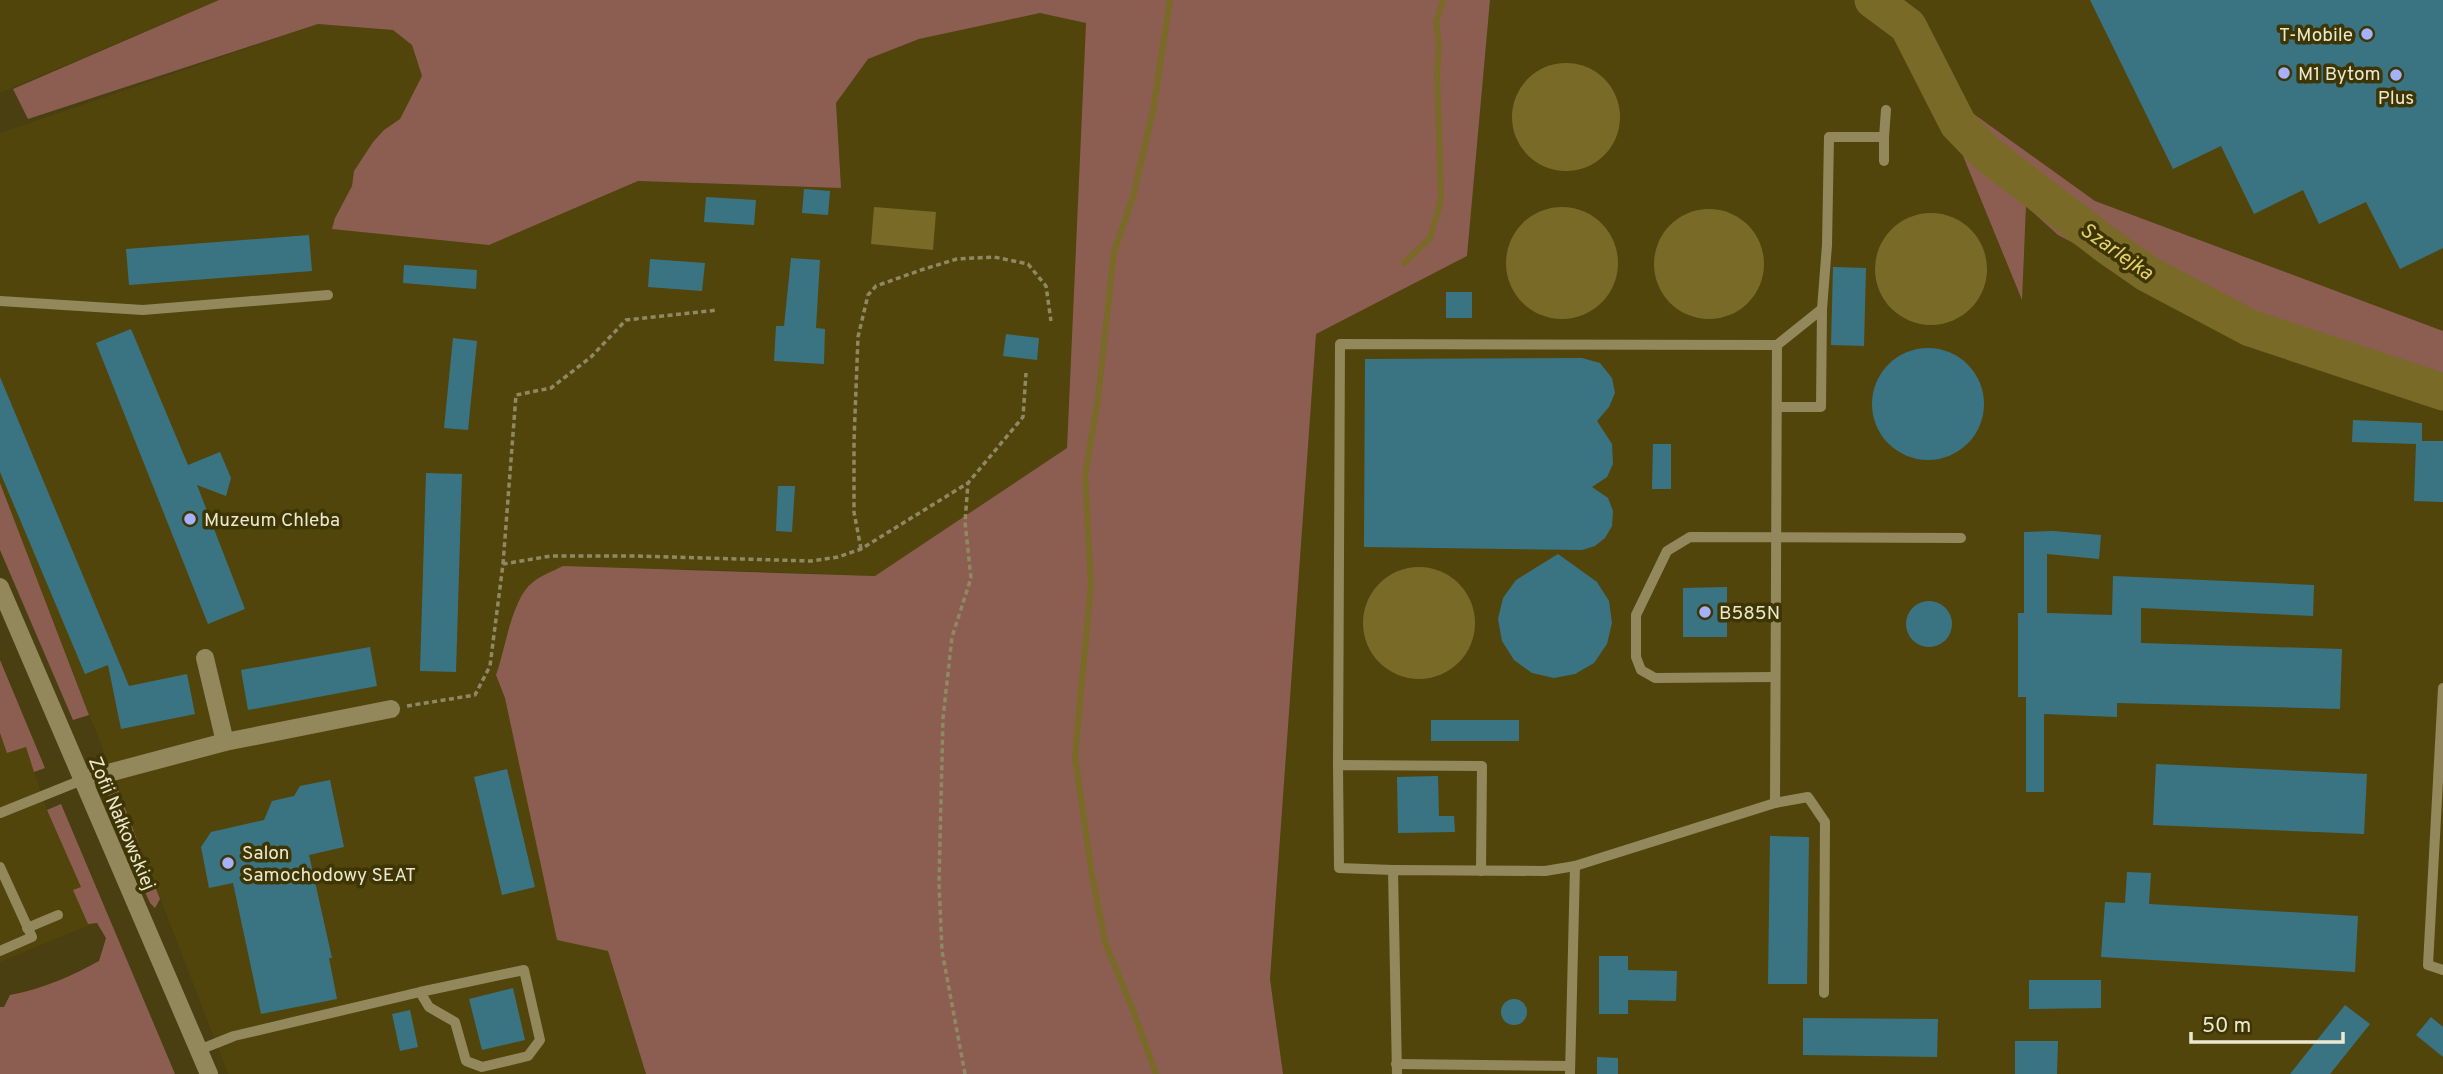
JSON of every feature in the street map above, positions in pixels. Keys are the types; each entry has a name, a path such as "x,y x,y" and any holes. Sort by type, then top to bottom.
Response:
{"street":[{"name":"Zofii Nałkowskiej","path":"0,587 209,1074"},
{"path":"205,658 225,742"},
{"path":"82,780 225,742 391,709"}],"lane":[{"path":"1884,161 1886,110"},
{"path":"1777,407 1821,407 1829,137 1884,137"},
{"path":"0,301 143,310 328,295"},
{"path":"1822,309 1777,345 1340,344 1338,765 1339,868 1545,872 1575,866 1774,803 1808,797 1825,822 1824,993"},
{"path":"1774,803 1777,345"},
{"path":"1775,677 1655,678 1641,670 1636,657 1636,615 1667,551 1690,537 1961,538"},
{"path":"2443,688 2428,965 2443,970"},
{"path":"1338,765 1482,766 1481,871"},
{"path":"0,813 82,780"},
{"path":"1394,870 1396,1069 1570,1070 1575,866"},
{"path":"0,867 32,937 0,951"},
{"path":"27,928 58,915"},
{"path":"199,1050 234,1036 420,992 524,970 540,1040 528,1056 482,1067 466,1061 455,1022 429,1007 420,992"}],"path":[{"path":"861,549 854,512 854,441 858,337 868,295 876,286 957,259 994,257 1028,264 1046,286 1051,321"},
{"path":"391,709 475,695 491,666 503,564 516,395 551,388 591,358 625,320 718,310"},
{"path":"503,564 563,556 811,561 838,557 861,549 968,483 1023,417 1026,373"},
{"path":"965,1074 942,951 939,883 944,705 952,637 971,578 965,522 968,483"}],"shaded area":[{"path":"0,0 219,0 0,93"},
{"path":"219,0 1490,0 1467,256 1316,334 1270,979 1283,1074 646,1074 608,951 557,940 505,698 496,675 519,600 533,582 563,566 875,576 1067,448 1086,23 1040,13 919,39 868,59 836,103 841,188 638,181 489,245 332,229 352,186 354,171 373,142 400,119 422,76 412,45 393,30 318,24 28,119 13,89"},
{"path":"1490,0 1857,0 1900,36 1943,107 2021,298 2026,206 2058,235 2309,366 2443,406 2443,1074 1283,1074 1270,979 1316,333 1467,256"},
{"path":"1857,0 1899,0 1946,94 2095,201 2443,331 2443,406 2309,366 2058,235 2026,206 2022,300 1943,107 1900,36"},
{"path":"1899,0 2443,0 2443,331 2095,201 1946,94"},
{"path":"1041,13 1086,22 1067,448 875,576 688,569 532,582 513,613 496,675 608,951 646,1074 228,1074 0,483 0,133 318,24 393,30 412,45 422,76 400,119 373,142 354,171 352,186 335,218 489,245 638,181 840,188 836,103 868,59 919,39"},
{"path":"1566,63 1587,67 1604,79 1616,96 1620,117 1616,138 1604,155 1587,167 1566,171 1545,167 1528,155 1516,138 1512,117 1516,96 1528,79 1545,67"},
{"path":"874,207 936,212 933,250 871,244"},
{"path":"1562,207 1583,212 1601,224 1613,242 1618,263 1613,284 1601,302 1583,314 1562,319 1541,314 1523,302 1511,284 1506,263 1511,242 1523,224 1541,212"},
{"path":"1709,209 1730,213 1748,225 1760,243 1764,264 1760,285 1748,303 1730,315 1709,319 1688,315 1670,303 1658,285 1654,264 1658,243 1670,225 1688,213"},
{"path":"1931,213 1952,218 1970,230 1982,248 1987,269 1982,290 1970,308 1952,320 1931,325 1910,320 1892,308 1880,290 1875,269 1880,248 1892,230 1910,218"},
{"path":"0,483 89,715 73,720 0,550"},
{"path":"1419,567 1440,572 1458,584 1470,602 1475,623 1470,644 1458,662 1440,674 1419,679 1398,674 1380,662 1368,644 1363,623 1368,602 1380,584 1398,572"},
{"path":"0,660 45,768 34,772 26,747 7,753 0,733"},
{"path":"0,733 8,753 26,747 47,810 97,922 0,962"},
{"path":"115,782 160,899 155,908 150,903 108,809 108,795"},
{"path":"61,804 175,1074 0,1074 0,1007 4,1007 10,995 56,982 99,961 106,938 97,923 88,924 73,890 81,887 47,810"}],"building":[{"name":"M1 Bytom","path":"2090,0 2443,0 2443,248 2400,269 2366,202 2319,224 2303,190 2254,214 2221,146 2173,169"},
{"path":"804,189 830,191 828,215 802,213"},
{"path":"706,197 756,200 754,225 704,222"},
{"path":"309,235 312,271 129,285 126,249"},
{"path":"791,258 820,260 816,328 825,329 824,364 774,361 776,326 784,326"},
{"path":"650,259 705,263 702,291 648,287"},
{"path":"404,265 477,270 476,289 403,283"},
{"path":"1833,267 1866,268 1864,346 1831,345"},
{"path":"1446,292 1472,292 1472,318 1446,318"},
{"path":"131,329 188,465 220,452 231,478 226,496 197,485 245,609 208,624 96,343"},
{"path":"1006,334 1039,338 1037,360 1003,356"},
{"path":"453,338 477,341 468,430 444,428"},
{"path":"1928,348 1950,352 1968,364 1980,382 1984,404 1980,426 1968,444 1950,456 1928,460 1906,456 1888,444 1876,426 1872,404 1876,382 1888,364 1906,352"},
{"path":"1582,358 1600,363 1612,378 1615,393 1609,407 1597,421 1612,444 1613,464 1607,477 1592,487 1608,498 1613,511 1612,526 1605,538 1595,546 1582,550 1364,547 1365,359"},
{"path":"0,377 129,686 187,674 195,714 121,729 108,665 85,674 0,472"},
{"path":"2353,420 2422,423 2422,441 2443,441 2443,502 2414,501 2416,444 2352,442"},
{"path":"1653,444 1671,444 1671,489 1652,489"},
{"path":"426,473 462,474 456,672 420,671"},
{"path":"778,486 795,486 792,532 776,531"},
{"path":"2053,531 2101,535 2099,559 2047,554 2047,613 2112,615 2113,576 2314,585 2313,616 2141,608 2141,643 2342,649 2340,709 2117,703 2117,717 2044,714 2044,792 2026,792 2026,697 2018,697 2018,613 2024,613 2024,532"},
{"path":"1558,554 1597,582 1609,601 1612,623 1607,644 1594,663 1575,674 1554,678 1532,673 1514,660 1502,641 1498,619 1503,598 1516,580"},
{"name":"B585N","path":"1727,587 1727,637 1683,637 1683,588"},
{"path":"1929,601 1945,608 1952,624 1945,640 1929,647 1913,640 1906,624 1913,608"},
{"path":"370,647 377,686 248,710 241,670"},
{"path":"1431,720 1519,720 1519,741 1431,741"},
{"path":"2156,764 2367,774 2364,834 2153,825"},
{"path":"507,769 535,887 502,895 474,777"},
{"path":"1438,776 1439,816 1454,816 1455,832 1398,833 1397,777"},
{"path":"330,780 344,847 309,855 332,958 329,958 337,999 261,1014 233,883 209,888 201,847 211,832 264,820 272,801 294,796 300,786"},
{"path":"1770,836 1809,837 1807,984 1768,984"},
{"path":"2127,872 2151,873 2149,904 2358,916 2355,972 2101,957 2105,902 2125,903"},
{"path":"1599,956 1628,956 1628,970 1677,971 1676,1001 1628,1000 1628,1014 1599,1014"},
{"path":"2029,980 2101,980 2101,1008 2029,1009"},
{"path":"513,988 525,1040 482,1050 469,999"},
{"path":"1514,999 1523,1003 1527,1012 1523,1021 1514,1025 1505,1021 1501,1012 1505,1003"},
{"path":"2345,1005 2370,1024 2330,1074 2290,1074"},
{"path":"410,1010 418,1047 400,1051 392,1014"},
{"path":"2431,1017 2443,1027 2443,1057 2416,1035"},
{"path":"1803,1018 1938,1019 1937,1057 1803,1055"},
{"path":"2015,1041 2058,1041 2057,1074 2015,1074"},
{"path":"1597,1057 1618,1058 1618,1074 1597,1074"}],"waterway":[{"path":"1156,1074 1105,942 1092,875 1075,756 1091,584 1085,476 1098,399 1114,252 1133,197 1153,111 1170,0"},
{"path":"1404,263 1430,238 1441,199 1437,73 1439,43 1436,22 1443,0"},
{"name":"Szarlejka","path":"1873,0 1908,26 1958,124 1986,153 2148,274 2250,328 2443,392"}],"place":[{"name":"T-Mobile","path":"2367,34"},
{"name":"M1 Bytom","path":"2284,73"},
{"name":"Plus","path":"2396,75"},
{"name":"Muzeum Chleba","path":"190,519"},
{"name":"B585N","path":"1705,612"},
{"name":"Salon Samochodowy SEAT","path":"228,863"}]}
